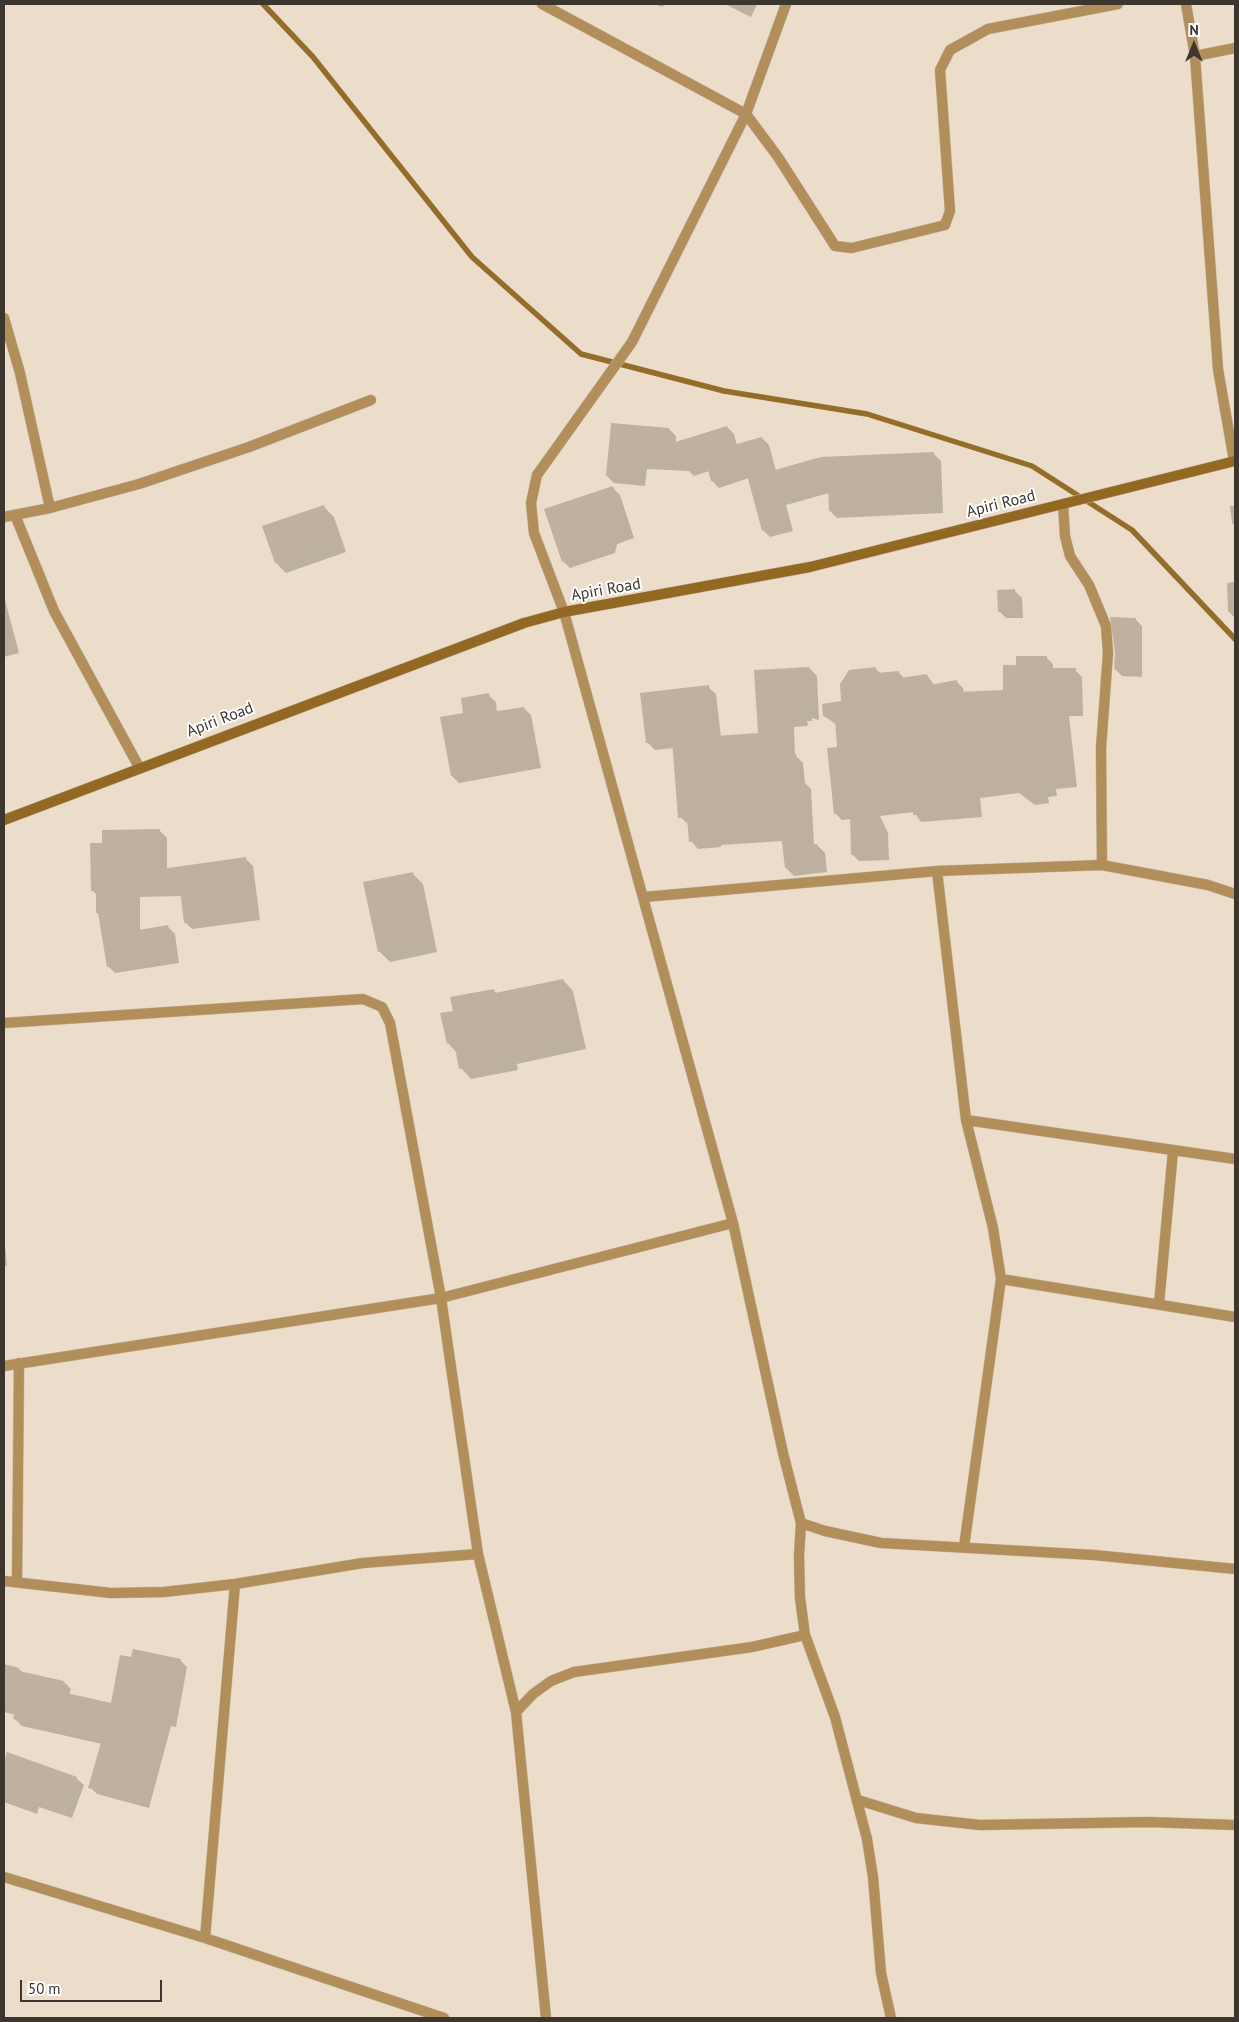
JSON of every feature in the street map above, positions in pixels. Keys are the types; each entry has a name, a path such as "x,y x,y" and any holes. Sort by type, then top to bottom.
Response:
{"street":[{"path":"542,4 746,114 778,157 835,246 852,248 944,225 950,211 940,70 950,50 988,29 1118,4"},
{"path":"786,4 746,114 632,342 537,475 531,503 534,533 564,612 733,1223 783,1453 801,1523 799,1556 800,1598 805,1635 835,1717 858,1800 873,1877 881,1973 892,2018"},
{"path":"1186,4 1195,56 1218,369 1235,461"},
{"path":"1195,56 1235,48"},
{"path":"4,318 20,373 50,508"},
{"path":"4,517 50,508 139,484 231,453 371,400"},
{"name":"Apiri Road","path":"4,820 524,622 564,612 810,567 1235,461"},
{"path":"1063,504 1065,536 1070,556 1088,585 1106,626 1108,653 1101,748 1102,865"},
{"path":"15,515 54,611 139,767"},
{"path":"644,898 937,871 1102,865 1208,885 1235,894"},
{"path":"937,871 966,1120 992,1228 1001,1279 964,1547"},
{"path":"4,1023 363,1000 382,1007 390,1023 440,1298 478,1554 516,1712 546,2018"},
{"path":"966,1120 1235,1159"},
{"path":"1158,1304 1173,1151"},
{"path":"4,1366 440,1298 733,1223"},
{"path":"1001,1279 1235,1317"},
{"path":"17,1582 19,1364"},
{"path":"801,1523 825,1531 882,1543 1094,1555 1235,1569"},
{"path":"4,1581 111,1593 164,1592 235,1584 363,1563 478,1554"},
{"path":"205,1938 235,1584"},
{"path":"516,1712 533,1694 551,1681 574,1672 752,1647 805,1635"},
{"path":"858,1800 916,1818 980,1825 1147,1822 1235,1825"},
{"path":"4,1877 205,1938 444,2018"}],"building":[{"path":"611,423 669,428 669,444 727,426 733,445 762,437 771,471 821,457 934,452 937,506 829,511 828,485 779,498 787,524 762,531 746,471 711,481 706,463 686,469 684,465 640,462 639,479 606,476"},
{"path":"613,486 628,531 610,537 609,547 562,562 544,509"},
{"path":"324,505 336,542 275,563 262,526"},
{"path":"1015,589 1016,611 998,612 997,590"},
{"path":"1110,617 1136,618 1135,670 1114,669 1115,653"},
{"path":"1016,656 1047,656 1047,668 1076,668 1076,710 1063,710 1071,780 1050,782 1050,789 1041,790 1042,797 1027,799 1026,792 1017,793 1016,786 974,792 976,810 913,815 912,805 874,809 881,825 882,854 851,855 850,812 834,814 827,748 837,747 835,720 823,716 822,704 841,701 840,684 849,670 876,667 876,673 899,671 900,678 927,674 929,685 957,680 959,692 1003,690 1003,665 1016,665"},
{"path":"809,667 811,713 804,711 804,713 800,713 800,718 787,719 788,754 796,754 798,780 804,780 807,845 817,844 820,864 785,868 781,834 713,837 714,840 689,842 687,817 678,818 672,740 646,743 640,693 709,685 715,736 758,733 754,670"},
{"path":"489,693 492,712 524,707 534,761 451,776 440,717 463,713 461,698"},
{"path":"160,829 161,869 246,857 254,913 184,923 180,890 133,890 133,931 168,925 173,957 107,967 98,913 96,913 96,890 91,891 90,843 102,843 102,830"},
{"path":"413,872 427,941 378,952 363,882"},
{"path":"563,979 575,1038 506,1053 508,1059 459,1069 454,1042 447,1044 440,1013 453,1011 450,997 494,989 495,993"},
{"path":"133,1649 181,1659 169,1721 164,1720 142,1802 88,1788 102,1739 13,1719 16,1710 4,1708 4,1664 19,1668 19,1671 64,1681 62,1692 111,1703 120,1655 131,1657"},
{"path":"7,1752 77,1777 65,1812 32,1801 30,1808 4,1798 4,1762"}],"waterway":[{"path":"263,4 313,57 472,257 581,354 724,391 867,414 1032,466 1132,530 1235,639"}]}
